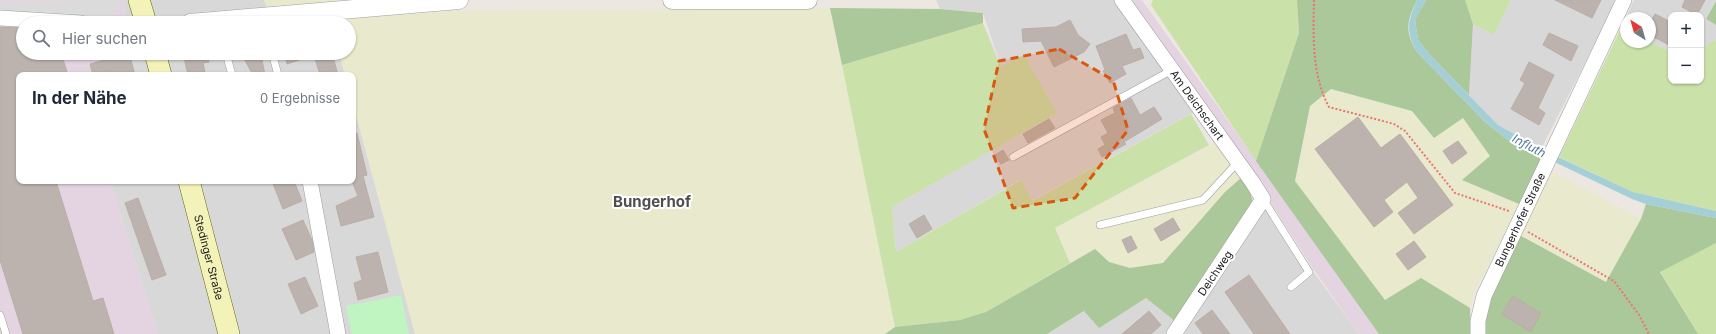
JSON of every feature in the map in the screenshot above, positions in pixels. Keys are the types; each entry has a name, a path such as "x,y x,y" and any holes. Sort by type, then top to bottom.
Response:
{"main road":[{"path":"139,0 144,16"},
{"path":"157,60 160,72"},
{"name":"Stedinger Straße","path":"190,184 229,334"}],"street":[{"path":"284,16 459,0"},
{"path":"672,0 808,0"},
{"name":"Am Deichschart","path":"1122,0 1238,162 1260,205"},
{"name":"Bungerhofer Straße","path":"1478,334 1478,320 1484,296 1624,0"},
{"path":"0,18 16,19"},
{"path":"311,184 338,334"},
{"name":"Deichweg","path":"1174,334 1260,205"}],"lane":[{"path":"228,60 231,72"},
{"path":"274,60 277,72"},
{"path":"1013,157 1172,70"},
{"path":"1100,225 1203,200 1238,162"},
{"path":"1260,205 1309,272 1291,287"},
{"path":"0,315 6,334"}],"path":[{"path":"1314,0 1313,35 1321,92 1329,107 1394,124 1405,131 1454,193 1519,221 1614,281 1638,315 1649,334"}],"highlighted area":[{"path":"1059,49 1113,80 1128,130 1075,198 1013,208 984,129 999,61"}],"shaded area":[{"path":"0,0 124,0 125,16 16,16 16,60 101,60 93,63 87,68 87,72 16,72 16,184 111,184 158,334 0,334"},
{"path":"122,0 119,8 111,16 78,16 0,11 0,2"},
{"path":"124,0 264,0 268,9 325,2 328,16 125,16"},
{"path":"936,0 1129,0 1205,106 1031,201 1020,180 896,252 892,207 1056,113 1001,67 983,13 940,9"},
{"path":"1129,0 1142,0 1380,334 1359,334 1312,267 1253,175"},
{"path":"1511,0 1617,0 1541,149 1498,125 1469,95 1473,24 1494,35"},
{"path":"1634,0 1716,0 1706,19 1716,25 1716,40 1704,46 1704,12 1668,12 1668,51 1656,45 1656,12 1628,12"},
{"path":"101,60 341,60 344,72 87,72 87,68 93,63"},
{"path":"356,115 416,334 158,334 111,184 356,184"},
{"path":"1260,199 1359,334 1047,334 1085,311 1099,327 1146,298 1176,322"}],"green space":[{"path":"264,0 356,0 268,9"},
{"path":"1153,0 1297,0 1299,33 1256,161 1151,5"},
{"path":"1297,0 1417,0 1408,26 1410,38 1417,52 1486,123 1508,140 1541,156 1539,165 1519,204 1462,180 1490,156 1463,118 1434,138 1412,111 1331,89 1310,106 1295,181 1385,300 1421,278 1470,308 1471,334 1379,334 1256,161 1299,33"},
{"path":"1426,0 1465,0 1473,24 1469,95 1431,56 1418,40 1415,19"},
{"path":"1465,0 1511,0 1494,35 1473,24"},
{"path":"1716,1 1716,25 1706,19"},
{"path":"830,8 895,327 885,334 415,334 356,115 356,72 344,72 341,60 356,60 356,18 452,11"},
{"path":"830,8 940,9 983,13 983,23 842,65"},
{"path":"983,23 1001,67 1024,55 1057,113 892,207 896,252 1021,180 1032,201 1191,114 1209,145 1055,228 1070,263 986,312 960,320 895,327 842,65"},
{"path":"1620,30 1620,48 1656,48 1656,45 1668,51 1668,84 1704,84 1704,46 1716,40 1716,211 1633,192 1559,157"},
{"path":"1331,89 1412,111 1434,138 1463,118 1490,156 1463,180 1518,204 1539,165 1641,219 1607,282 1507,228 1474,294 1470,308 1421,278 1385,301 1295,181 1310,106"},
{"path":"1215,143 1241,178 1225,192 1163,263 1130,268 1109,262 1095,249 1070,263 1055,228"},
{"path":"1241,178 1249,189 1254,205 1176,322 1146,298 1099,328 1084,311 1047,334 885,334 895,327 960,320 986,312 1095,249 1109,262 1130,268 1163,263 1225,192"},
{"path":"1646,204 1716,218 1716,243 1660,272 1698,334 1483,334 1485,310 1490,297 1521,236 1606,282 1641,219"},
{"path":"1716,243 1716,334 1698,334 1660,271"},
{"path":"401,295 409,334 352,334 346,306"}],"water":[{"name":"Influth","path":"1417,0 1426,0 1415,19 1418,40 1431,56 1498,125 1543,150 1633,192 1716,211 1716,218 1646,204 1632,199 1508,140 1486,123 1417,52 1409,32 1409,26"}],"building":[{"path":"1555,0 1601,0 1592,18"},
{"path":"1685,0 1705,0 1699,12 1691,12 1682,7"},
{"path":"1656,14 1668,20 1668,44 1656,38"},
{"path":"1070,20 1078,35 1090,44 1084,52 1054,67 1041,41 1023,42 1022,29 1056,27"},
{"path":"0,27 16,28 16,60 63,60 67,72 16,72 16,184 57,184 93,301 103,298 114,334 23,334 0,260"},
{"path":"1549,33 1578,46 1571,61 1543,45"},
{"path":"1126,34 1133,50 1140,48 1144,58 1122,66 1126,74 1110,83 1103,71 1105,70 1096,46"},
{"path":"104,60 131,60 134,72 92,72 90,64"},
{"path":"185,60 208,60 209,62 203,63 205,72 187,72"},
{"path":"245,60 262,60 264,72 251,72"},
{"path":"286,60 299,60 287,64"},
{"path":"316,60 334,60 337,72 319,72"},
{"path":"1529,62 1554,75 1538,108 1545,113 1539,125 1511,109 1525,83 1520,80"},
{"path":"1131,98 1140,115 1154,107 1162,119 1124,142 1126,144 1102,157 1098,149 1105,145 1101,137 1108,133 1101,120 1115,113 1113,108"},
{"path":"1358,117 1381,148 1400,134 1453,205 1414,234 1398,213 1418,198 1407,182 1384,200 1393,212 1374,227 1315,149"},
{"path":"1049,119 1055,128 1028,143 1023,134"},
{"path":"356,133 367,175 363,176 374,217 341,226 336,206 358,196 353,184 356,184"},
{"path":"1458,141 1467,153 1452,164 1443,151"},
{"path":"1003,150 1009,160 1001,164 995,155"},
{"path":"273,184 295,184 302,201 283,209"},
{"path":"138,198 166,275 152,280 125,203"},
{"path":"924,215 932,229 917,238 909,224"},
{"path":"1173,218 1180,230 1161,241 1154,229"},
{"path":"303,220 312,240 314,252 296,260 282,229"},
{"path":"1131,236 1137,248 1128,253 1122,240"},
{"path":"1414,241 1426,257 1408,270 1396,254"},
{"path":"378,252 388,292 358,300 354,283 362,280 356,257"},
{"path":"1249,275 1290,334 1254,334 1225,292"},
{"path":"305,277 318,306 301,314 288,284"},
{"path":"1513,296 1541,313 1531,332 1502,314"},
{"path":"1212,310 1230,334 1203,334 1195,323"},
{"path":"1149,311 1161,325 1151,334 1122,334"}],"district":[{"name":"Bungerhof","path":"652,202"}]}
